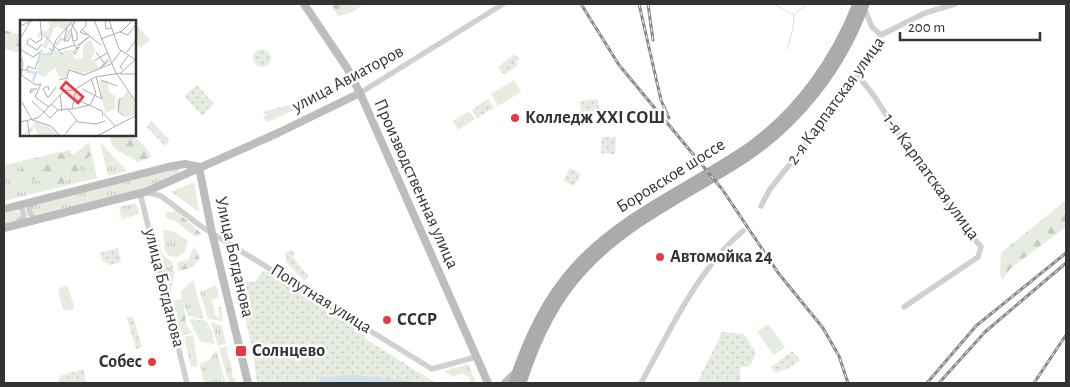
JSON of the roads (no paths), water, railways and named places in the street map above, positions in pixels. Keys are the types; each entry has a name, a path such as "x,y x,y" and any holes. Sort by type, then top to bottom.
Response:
{"main road":[{"name":"Боровское шоссе","path":"513,383 533,332 546,306 575,267 622,226 748,147 781,119 802,97 827,63 862,5"},
{"name":"Боровское шоссе","path":"522,383 530,359 545,327 567,288 580,272 625,233 744,159 782,129 801,110 827,78 852,37 862,5"}],"street":[{"name":"Производственная улица","path":"304,4 347,68 360,93 476,357 489,382"},
{"name":"улица Авиаторов","path":"4,228 142,192 190,173 199,166 278,133 360,93 503,4"},
{"name":"2-я Карпатская улица","path":"761,206 770,189 814,134 881,35 925,12 955,4"},
{"path":"862,5 872,27 881,35"},
{"name":"1-я Карпатская улица","path":"856,74 874,96 931,184 981,247 978,257 904,306"},
{"name":"улица Авиаторов","path":"4,209 168,167 185,164 199,166"},
{"name":"Улица Богданова","path":"199,166 212,233 248,383"},
{"name":"Попутная улица","path":"142,192 161,196 212,233 432,369 476,357"},
{"name":"улица Богданова","path":"142,192 187,383"},
{"path":"35,200 29,208 29,212 33,217 41,219"},
{"path":"13,206 19,207 23,212 24,219 18,224"},
{"path":"641,383 670,329 715,258 724,246 743,231"},
{"path":"505,383 517,372"}],"water":[{"path":"355,375 424,383 319,383 320,377"}],"waterway":[{"path":"774,4 794,15 806,4"},
{"path":"787,49 793,29 794,15"}],"railway":[{"path":"581,4 619,65 722,189 779,274 823,328 839,356 848,383"},
{"path":"639,4 661,100 669,118"},
{"path":"648,4 653,40"},
{"path":"927,383 976,326 1066,253"},
{"path":"939,383 985,332 1066,263"},
{"path":"1034,383 1066,335"}],"place":[{"name":"Колледж XXI СОШ","path":"515,118"},
{"name":"Автомойка 24","path":"660,257"},
{"name":"СССР","path":"387,320"},
{"name":"Солнцево","path":"241,351"},
{"name":"Собес","path":"152,362"}]}
